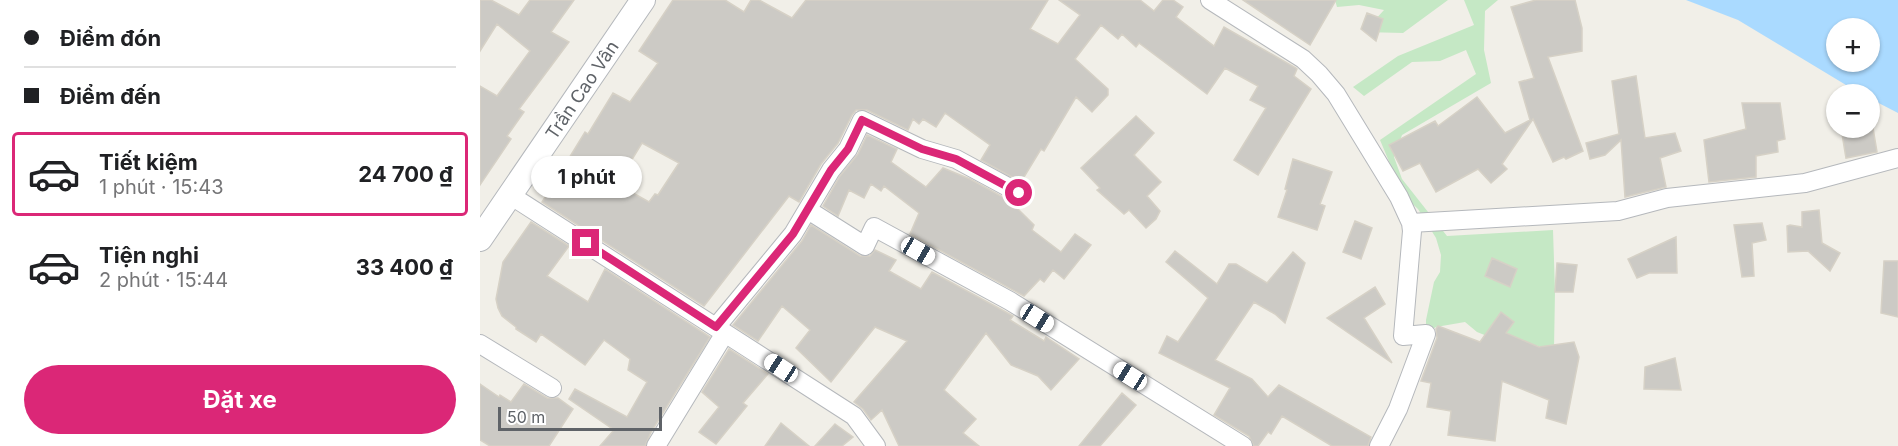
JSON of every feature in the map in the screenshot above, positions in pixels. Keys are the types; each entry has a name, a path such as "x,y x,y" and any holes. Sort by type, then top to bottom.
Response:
{"street":[{"name":"Trần Cao Vân","path":"480,239 643,0"},
{"path":"1210,0 1303,59 1336,94 1399,197 1411,223 1412,241 1403,336 1426,334 1398,409 1379,446"},
{"path":"656,446 721,330 793,234 831,170 848,149 862,120 922,149 956,159 1019,193"},
{"path":"1411,223 1618,211 1667,198 1805,183 1898,158"},
{"path":"510,195 854,416 876,446"},
{"path":"808,210 865,246 874,227 1010,301 1243,446"},
{"path":"480,344 552,387"}],"green space":[{"path":"1335,0 1448,0 1403,33 1364,32 1384,10 1359,5 1337,7"},
{"path":"1464,0 1498,0 1485,11 1484,50 1491,83 1402,135 1394,157 1402,179 1447,236 1553,230 1554,349 1487,336 1477,332 1465,322 1436,327 1426,334 1426,320 1434,282 1440,272 1441,255 1436,238 1418,209 1403,195 1380,140 1476,74 1466,50 1440,61 1412,62 1364,96 1353,87 1398,56 1474,25"}],"water":[{"path":"1686,0 1898,0 1898,113 1880,104 1880,84 1844,84 1738,20"}],"building":[{"path":"480,0 491,0 519,15 530,0 574,0 551,32 569,42 519,109 524,112 507,136 511,139 480,185 480,86 497,96 530,51 497,24 480,51"},
{"path":"673,0 725,0 744,12 751,0 759,0 792,18 806,0 1048,0 1030,29 1058,44 1080,15 1059,0 1140,0 1154,11 1163,0 1173,0 1183,7 1176,17 1214,46 1224,27 1296,68 1294,76 1311,89 1258,175 1234,160 1266,108 1250,100 1258,86 1225,68 1207,94 1139,43 1136,47 1122,34 1118,39 1101,25 1075,59 1108,89 1108,95 1092,112 1076,97 1044,151 1041,149 1021,182 981,160 990,145 945,113 936,127 923,119 919,124 913,119 908,130 867,110 856,110 838,143 821,164 799,202 789,196 704,306 542,202 585,132 588,134 613,93 630,102 658,63 639,51","holes":["642,143 679,163 658,195 655,194 649,202 617,184"]},
{"path":"1243,0 1336,0 1310,45"},
{"path":"1536,0 1575,0 1582,28 1582,51 1548,57 1583,151 1553,162 1533,119 1502,164 1507,169 1491,183 1478,169 1436,192 1420,163 1403,171 1389,145 1435,121 1438,126 1477,97 1505,133 1530,120 1519,82 1534,78 1511,7"},
{"path":"1367,13 1383,19 1376,41 1361,29"},
{"path":"1636,76 1645,138 1675,133 1681,151 1660,158 1666,187 1625,197 1621,140 1605,155 1590,159 1586,143 1619,134 1612,81"},
{"path":"1742,103 1780,103 1785,139 1777,141 1778,152 1756,156 1756,177 1709,182 1704,140 1746,129"},
{"path":"1136,116 1154,133 1134,155 1161,182 1147,196 1160,211 1156,219 1146,228 1129,210 1124,214 1097,190 1100,188 1081,168"},
{"path":"867,135 897,149 891,162 926,187 943,168 970,179 1010,201 1008,203 1017,208 1034,225 1032,230 1061,252 1075,234 1091,245 1064,279 1053,270 1044,282 1040,279 1024,296 910,234 919,213 884,186 881,191 871,184 864,198 849,190 838,216 823,206 840,176 858,154"},
{"path":"1843,138 1875,138 1877,152 1846,158"},
{"path":"1293,159 1332,172 1320,204 1325,206 1317,230 1278,217 1287,190 1285,189"},
{"path":"1819,210 1822,243 1840,253 1830,271 1808,251 1788,252 1787,226 1802,227 1802,212"},
{"path":"1355,221 1372,228 1361,259 1343,252"},
{"path":"531,222 569,246 547,276 588,302 605,269 710,337 651,432 645,446 600,446 614,430 569,399 575,389 627,417 647,382 628,370 630,359 604,340 585,365 541,334 536,342 516,329 502,316 496,299 503,262"},
{"path":"1762,223 1766,240 1752,243 1754,276 1742,277 1734,225"},
{"path":"811,225 860,256 870,256 875,250 896,260 889,271 921,289 932,272 1013,316 1010,320 1044,341 1046,337 1079,359 1051,390 1038,376 1011,365 986,333 944,390 976,419 963,433 979,446 899,446 882,410 871,420 854,402 907,341 875,327 831,382 796,348 810,330 782,306 758,341 733,325 802,241"},
{"path":"1676,237 1677,273 1649,273 1637,278 1628,259"},
{"path":"1175,251 1217,284 1229,264 1236,264 1267,283 1293,252 1305,263 1285,323 1275,314 1254,302 1215,360 1252,379 1268,397 1279,385 1371,437 1368,446 1332,446 1282,416 1271,434 1268,432 1258,446 1254,446 1249,436 1214,415 1230,388 1159,353 1167,336 1178,342 1208,298 1166,262"},
{"path":"1492,258 1517,269 1510,287 1485,276"},
{"path":"1884,261 1898,261 1898,317 1881,313"},
{"path":"1557,263 1577,265 1573,292 1555,292"},
{"path":"1375,287 1385,304 1364,318 1392,363 1327,318"},
{"path":"1501,312 1514,322 1506,333 1539,347 1574,342 1579,357 1566,424 1546,418 1549,400 1502,381 1495,441 1448,435 1451,411 1427,407 1431,383 1421,381 1437,338 1436,329 1438,326 1480,342"},
{"path":"729,349 768,374 743,403 747,406 716,444 699,432 719,407 702,392"},
{"path":"1675,358 1681,390 1644,389 1645,367"},
{"path":"480,384 511,402 524,384 547,398 558,398 573,409 549,446 490,446 480,440"},
{"path":"1122,393 1136,405 1100,446 1079,446"},
{"path":"781,423 809,446 765,446"},
{"path":"835,424 853,437 842,446 815,446"}],"route":[{"path":"586,243 716,327 793,234 831,170 848,149 862,120 922,149 956,159 1019,193"}]}
